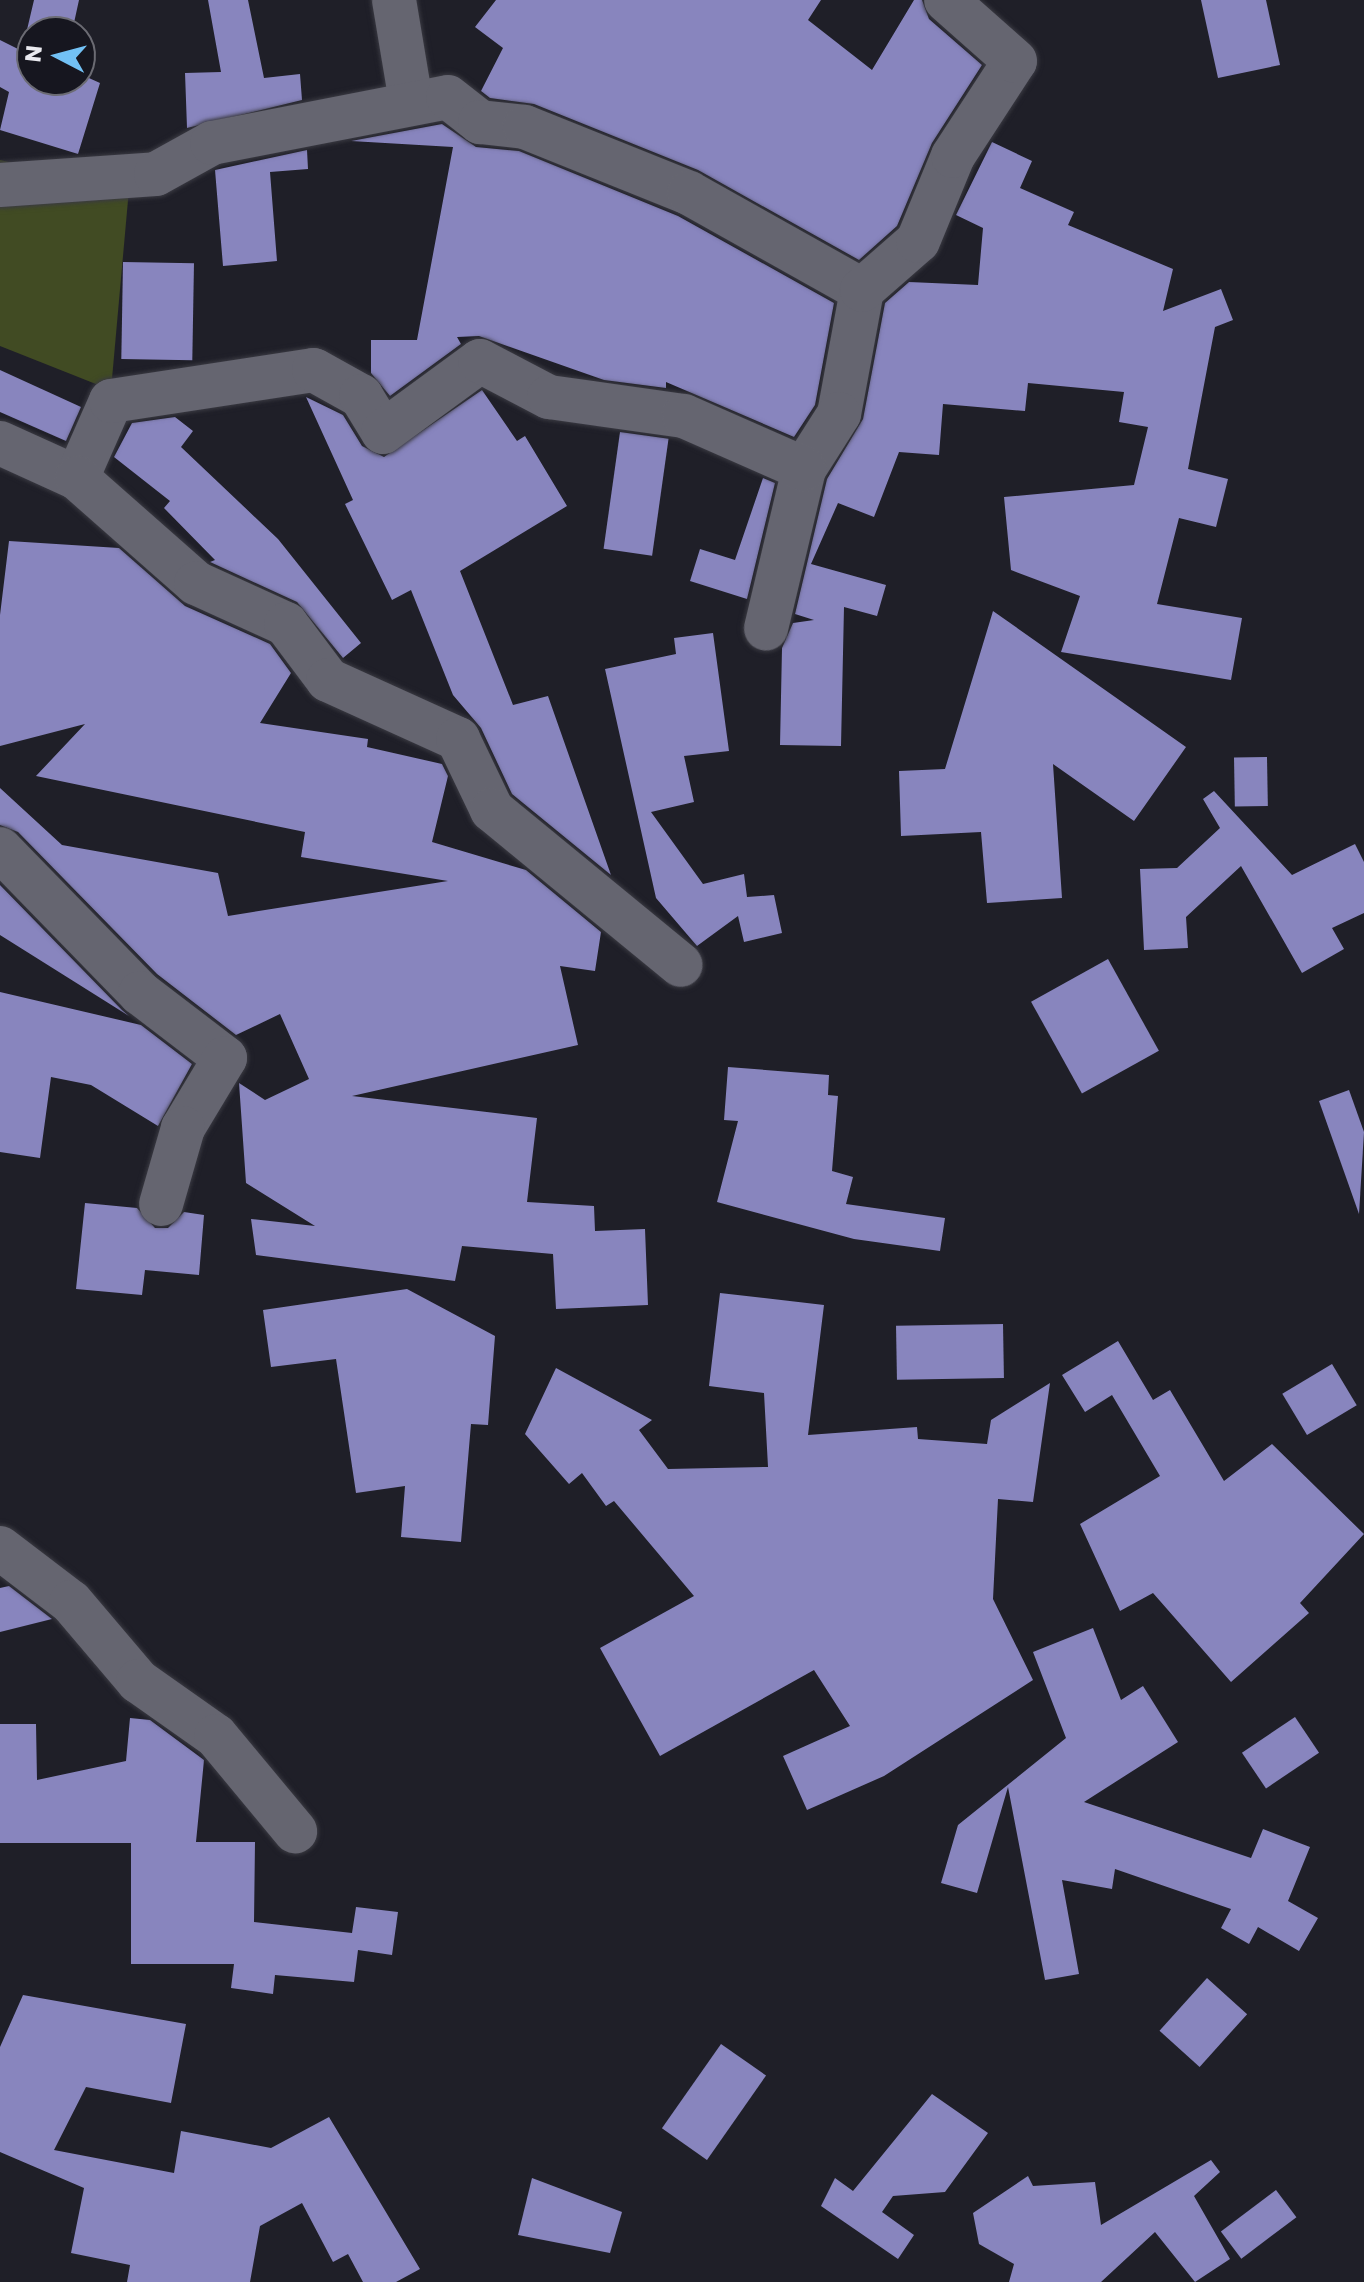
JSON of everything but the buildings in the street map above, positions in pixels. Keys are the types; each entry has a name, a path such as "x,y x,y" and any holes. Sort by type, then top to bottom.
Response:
{"street":[{"path":"394,0 411,102"},
{"path":"766,629 804,469 839,414 862,290 918,241 953,156 1015,61 946,0"},
{"path":"0,185 156,174 212,143 448,97 480,122 525,127 689,193 862,290"},
{"path":"77,478 111,401 314,370 361,396 383,432 480,361 549,397 684,416 804,469"},
{"path":"0,443 77,478 196,583 286,624 328,680 458,739 492,810 681,965"},
{"path":"0,849 140,993 225,1058 183,1128 161,1204"},
{"path":"0,1548 71,1602 138,1681 216,1736 295,1831"}],"green space":[{"path":"0,160 129,189 111,390 0,346"}]}
